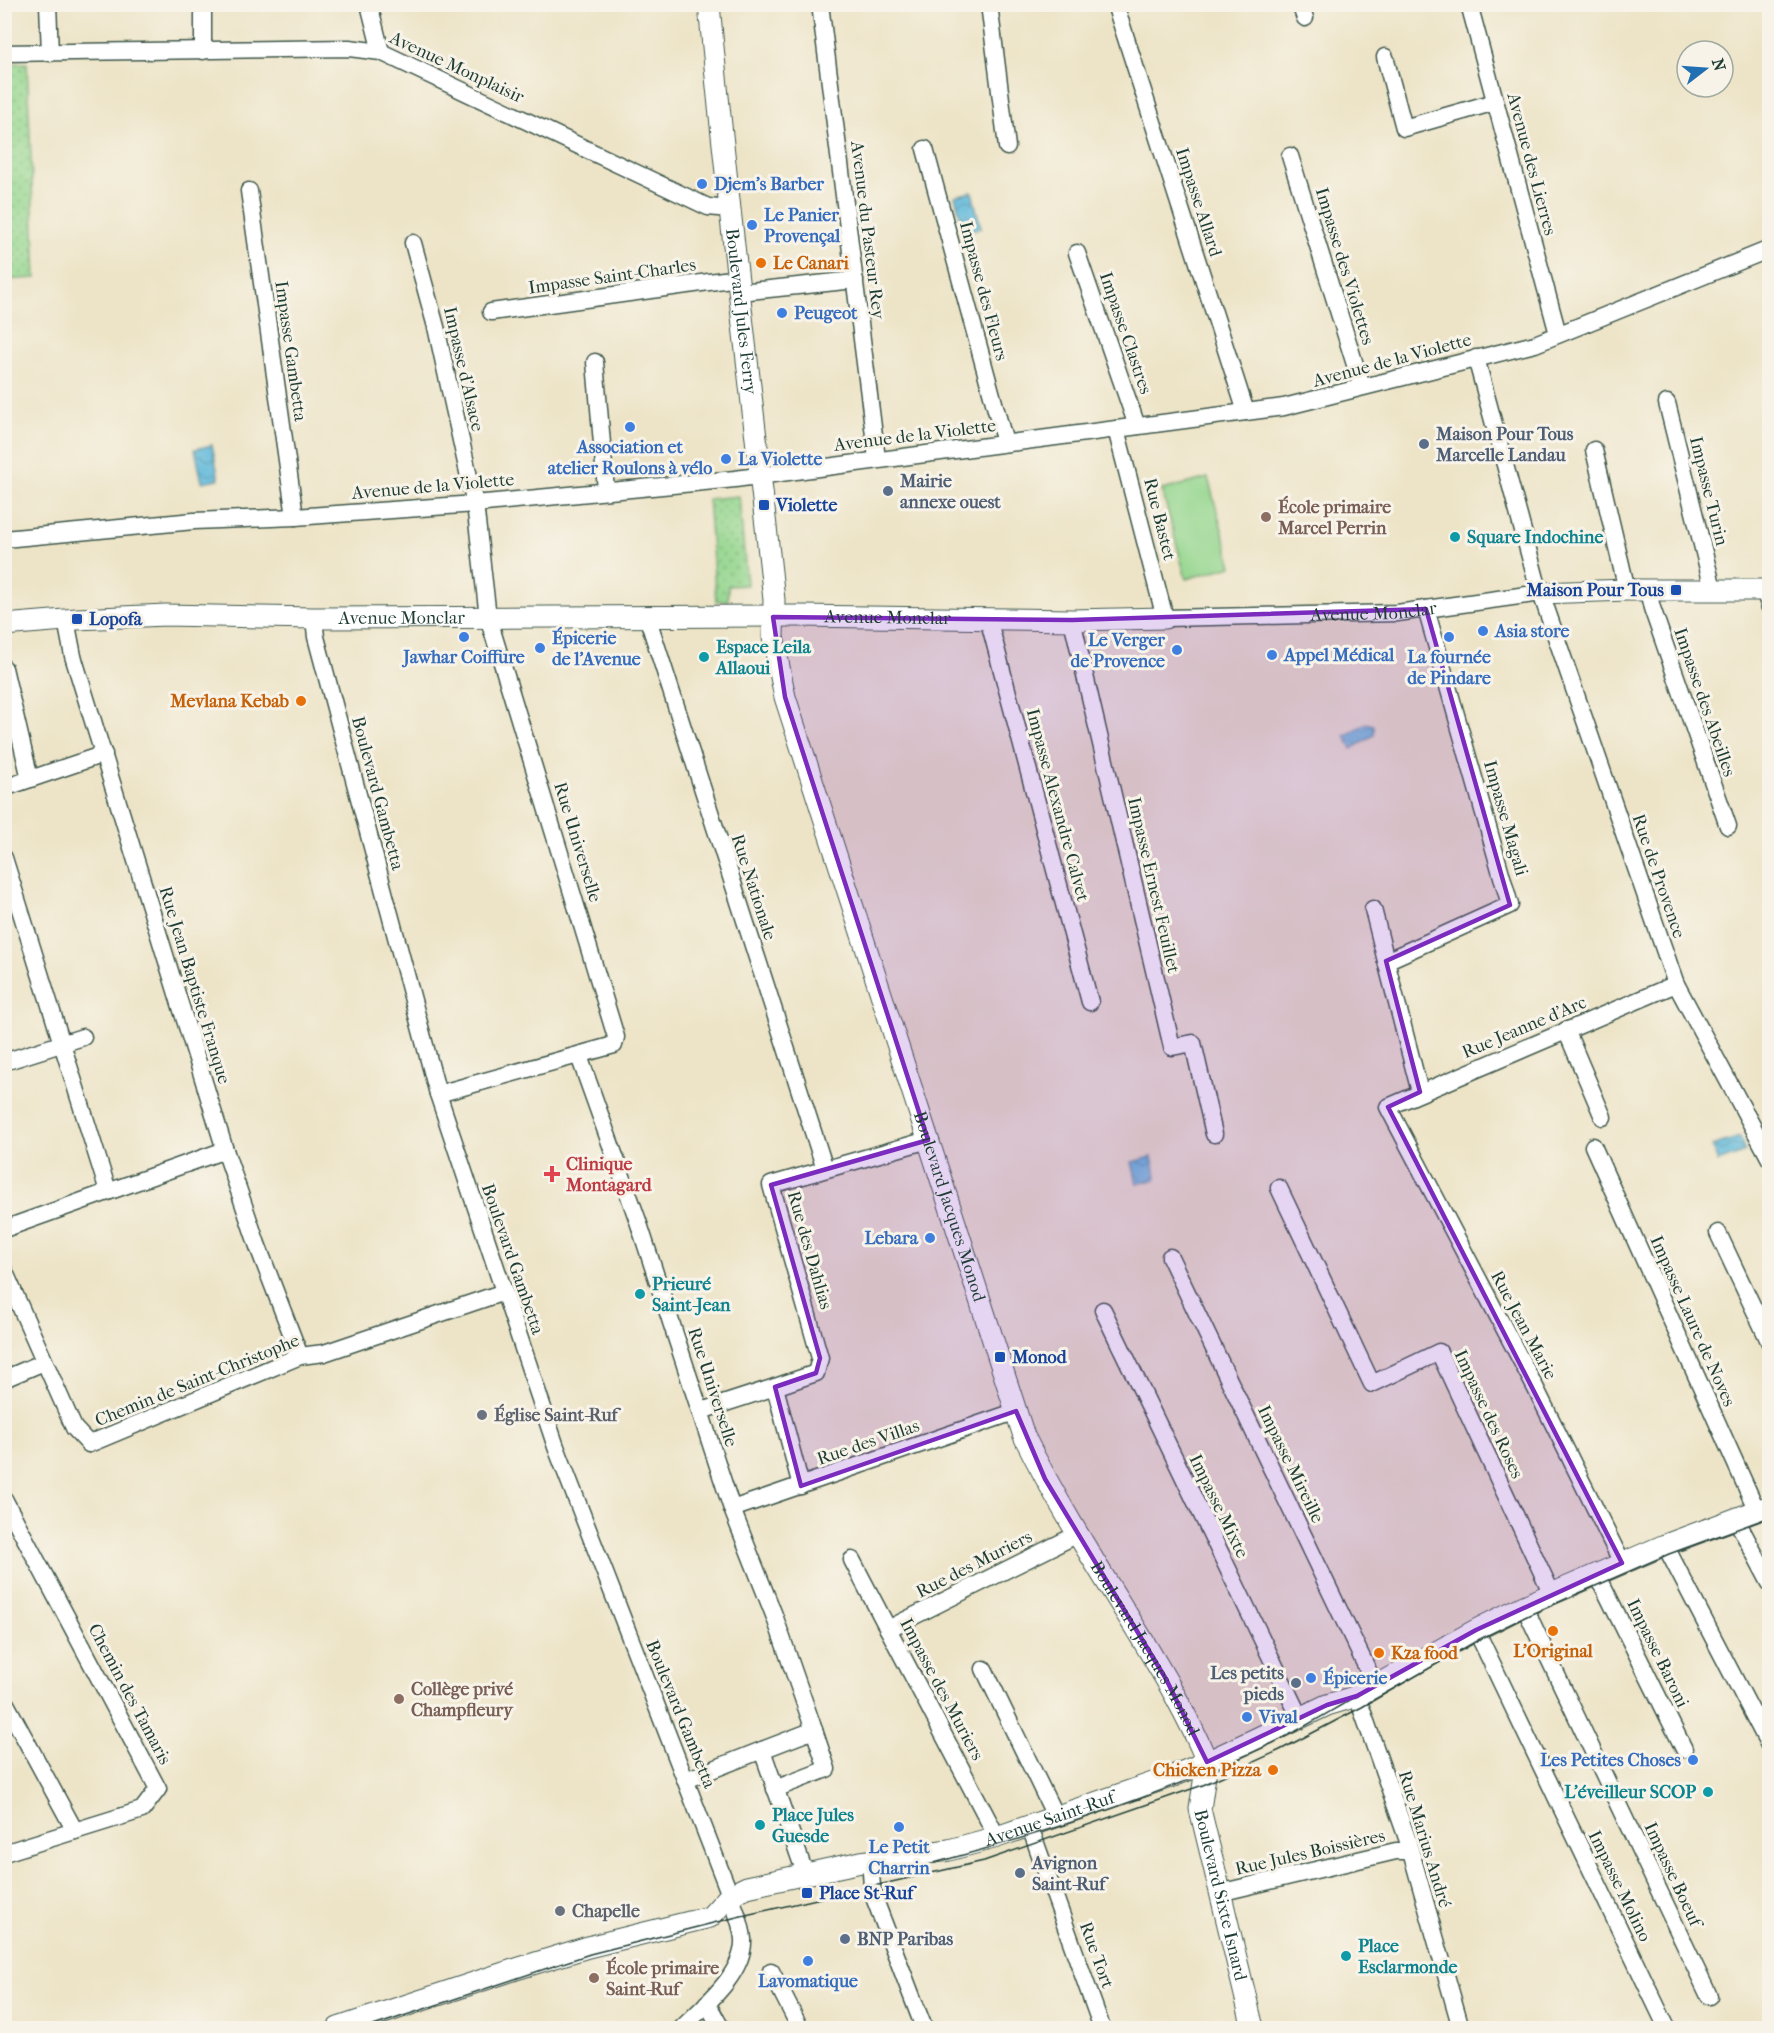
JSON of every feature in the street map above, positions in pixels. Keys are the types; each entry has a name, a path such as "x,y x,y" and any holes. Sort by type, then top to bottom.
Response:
{"street":[{"path":"48,4 50,53"},
{"path":"203,4 203,51"},
{"path":"369,4 381,52"},
{"name":"Boulevard Jules Ferry","path":"709,4 729,209 761,475 774,600 773,617"},
{"name":"Avenue du Pasteur Rey","path":"820,4 878,459"},
{"path":"989,4 1007,147"},
{"name":"Impasse Allard","path":"1115,4 1246,412"},
{"name":"Avenue des Lierres","path":"1469,4 1558,334"},
{"name":"Avenue Monplaisir","path":"4,53 349,48 381,52 708,207 729,209"},
{"path":"1384,57 1404,128 1495,102"},
{"name":"Impasse des Fleurs","path":"926,149 1005,443"},
{"name":"Impasse des Violettes","path":"1290,156 1362,387"},
{"name":"Impasse Gambetta","path":"249,191 295,517"},
{"name":"Impasse d'Alsace","path":"413,243 436,327 475,504 488,617"},
{"name":"Avenue de la Violette","path":"4,539 194,521 295,517 475,504 761,475 1284,407 1535,344 1770,249"},
{"name":"Impasse Clastres","path":"1077,253 1137,426"},
{"name":"Impasse Saint-Charles","path":"491,312 739,285 855,280"},
{"name":"Rue de Provence","path":"1476,358 1541,593 1676,984 1770,1159"},
{"path":"595,362 606,490"},
{"name":"Impasse Turin","path":"1667,402 1713,590"},
{"name":"Rue Bastet","path":"1116,429 1165,618"},
{"name":"Impasse des Abeilles","path":"1594,450 1638,591 1652,608 1728,826"},
{"name":"Avenue Monclar","path":"4,625 166,615 314,618 647,616 1072,620 1397,613 1541,593 1713,590 1768,596"},
{"name":"Impasse Magali","path":"1386,961 1510,905 1426,609"},
{"name":"Rue Nationale","path":"647,616 825,1169"},
{"name":"Rue Universelle","path":"438,1094 614,1045 616,1037 488,617"},
{"name":"Boulevard Jacques Monod","path":"773,617 773,637 785,697 1024,1436 1045,1479 1166,1679 1197,1737 1207,1762"},
{"name":"Boulevard Gambetta","path":"314,618 316,637 438,1094 556,1447 730,1894 743,1940 741,1960 729,1979 682,2028"},
{"name":"Impasse Alexandre Calvet","path":"988,618 1090,1002"},
{"name":"Rue Jean Baptiste Franque","path":"66,620 74,656 225,1150 257,1244 300,1356"},
{"name":"Impasse Ernest Feuillet","path":"1072,620 1172,1047 1193,1043 1214,1134"},
{"path":"4,668 30,779"},
{"path":"4,788 104,754"},
{"path":"4,858 108,1191"},
{"path":"1373,909 1420,1092"},
{"name":"Rue Jeanne d'Arc","path":"1388,1107 1676,984"},
{"path":"1566,1030 1603,1117"},
{"path":"4,1062 83,1036"},
{"name":"Rue Universelle","path":"579,1056 701,1411 732,1509 774,1615 814,1730"},
{"name":"Rue Jean Marie","path":"1388,1107 1535,1387 1622,1563"},
{"name":"Rue des Dahlias","path":"701,1411 816,1373 820,1358 771,1185 928,1140"},
{"name":"Impasse Laure de Noves","path":"1593,1146 1763,1509"},
{"path":"4,1229 225,1150"},
{"name":"Impasse des Roses","path":"1279,1188 1372,1384 1438,1352 1552,1594"},
{"path":"1718,1233 1770,1343"},
{"name":"Impasse Mireille","path":"1170,1257 1366,1692"},
{"name":"Chemin de Saint-Christophe","path":"4,1269 74,1428 89,1444 300,1356 324,1353 504,1292"},
{"name":"Impasse Mixte","path":"1103,1310 1300,1718"},
{"path":"4,1379 44,1362"},
{"path":"775,1387 801,1486"},
{"name":"Rue des Villas","path":"732,1509 1017,1411"},
{"name":"Chemin des Tamaris","path":"4,1499 158,1790 142,1810 4,1853"},
{"name":"Avenue Saint-Ruf","path":"730,1894 747,1887 806,1873 870,1860 949,1850 998,1837 1207,1762 1327,1705 1366,1692 1476,1630 1524,1606 1665,1545 1763,1509"},
{"path":"1736,1519 1770,1583"},
{"name":"Rue des Muriers","path":"888,1629 1078,1534"},
{"path":"1665,1545 1770,1747"},
{"name":"Impasse des Muriers","path":"852,1560 998,1837"},
{"name":"Impasse Baroni","path":"1598,1574 1684,1749"},
{"name":"Impasse Boeuf","path":"1524,1606 1709,1996"},
{"name":"Impasse Molino","path":"1476,1630 1667,2028"},
{"path":"984,1670 1056,1818"},
{"name":"Rue Marius André","path":"1366,1692 1461,2028"},
{"path":"4,1700 75,1831"},
{"path":"686,1780 814,1730 827,1769 776,1789"},
{"path":"762,1750 806,1873"},
{"name":"Boulevard Sixte Isnard","path":"1207,1762 1200,1809 1253,2028"},
{"name":"Rue Tort","path":"1030,1827 1102,2028"},
{"name":"Rue Jules Boissières","path":"1219,1893 1396,1851 1410,1851"},
{"path":"870,1860 872,1886 876,1900 924,2028"},
{"path":"338,2028 588,1947 710,1917 730,1894"},
{"path":"771,1971 800,2028"},
{"path":"707,2003 721,2028"}],"highlighted area":[{"path":"1426,609 1510,905 1386,961 1420,1092 1388,1107 1622,1563 1476,1630 1357,1696 1327,1705 1207,1762 1166,1679 1045,1479 1016,1411 801,1486 775,1387 816,1373 820,1358 771,1185 928,1140 785,697 773,617 1072,620"}],"green space":[{"path":"27,63 36,278 5,280 5,64"},
{"path":"1208,478 1232,566 1186,579 1162,490"},
{"path":"739,496 747,585 728,586 728,601 716,601 708,499"}],"water":[{"path":"972,192 981,228 964,231 955,196"},
{"path":"212,445 219,479 202,482 195,449"},
{"path":"1366,723 1374,725 1374,735 1352,749 1345,736"},
{"path":"1740,1137 1745,1152 1718,1162 1712,1146"},
{"path":"1152,1157 1157,1179 1137,1184 1132,1162"}],"tram line":[{"path":"367,2028 590,1954 737,1917 984,1861 1203,1785 1280,1750 1362,1707 1480,1639 1529,1615 1669,1554 1770,1517"},
{"path":"934,1863 1064,1825 1191,1779 1273,1743 1357,1696"}],"place":[{"name":"Djem's Barber","path":"702,184"},
{"name":"Le Panier Provençal","path":"752,225"},
{"name":"Le Canari","path":"761,263"},
{"name":"Peugeot","path":"782,313"},
{"name":"Association et atelier Roulons à vélo","path":"630,427"},
{"name":"Maison Pour Tous Marcelle Landau","path":"1424,444"},
{"name":"La Violette","path":"726,459"},
{"name":"Mairie annexe ouest","path":"888,491"},
{"name":"Violette","path":"764,505"},
{"name":"École primaire Marcel Perrin","path":"1266,517"},
{"name":"Square Indochine","path":"1455,537"},
{"name":"Maison Pour Tous","path":"1676,590"},
{"name":"Lopofa","path":"77,619"},
{"name":"Asia store","path":"1483,631"},
{"name":"Jawhar Coiffure","path":"464,637"},
{"name":"La fournée de Pindare","path":"1449,637"},
{"name":"Épicerie de l'Avenue","path":"540,648"},
{"name":"Le Verger de Provence","path":"1177,650"},
{"name":"Appel Médical","path":"1272,655"},
{"name":"Espace Leila Allaoui","path":"704,657"},
{"name":"Mevlana Kebab","path":"301,701"},
{"name":"Clinique Montagard","path":"552,1174"},
{"name":"Lebara","path":"930,1238"},
{"name":"Prieuré Saint-Jean","path":"640,1294"},
{"name":"Monod","path":"1000,1357"},
{"name":"Église Saint-Ruf","path":"482,1415"},
{"name":"L'Original","path":"1553,1631"},
{"name":"Kza food","path":"1379,1653"},
{"name":"Épicerie","path":"1311,1678"},
{"name":"Les petits pieds","path":"1296,1683"},
{"name":"Collège privé Champfleury","path":"399,1699"},
{"name":"Vival","path":"1247,1717"},
{"name":"Les Petites Choses","path":"1693,1760"},
{"name":"Chicken Pizza","path":"1273,1770"},
{"name":"L'éveilleur SCOP","path":"1708,1792"},
{"name":"Place Jules Guesde","path":"760,1825"},
{"name":"Le Petit Charrin","path":"899,1827"},
{"name":"Avignon Saint-Ruf","path":"1020,1873"},
{"name":"Place St-Ruf","path":"807,1893"},
{"name":"Chapelle","path":"560,1911"},
{"name":"BNP Paribas","path":"845,1939"},
{"name":"Place Esclarmonde","path":"1346,1956"},
{"name":"Lavomatique","path":"808,1961"},
{"name":"École primaire Saint-Ruf","path":"594,1978"}]}
